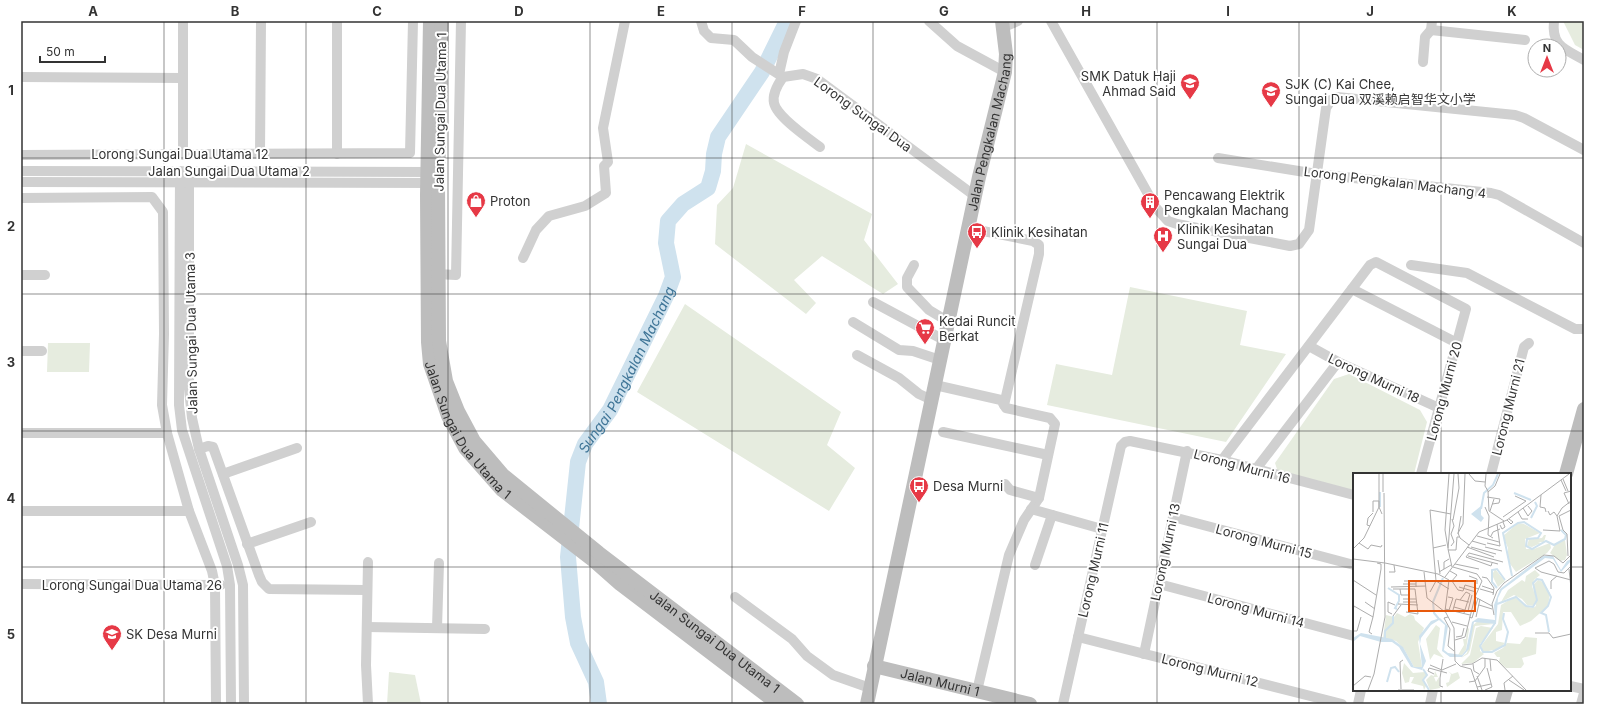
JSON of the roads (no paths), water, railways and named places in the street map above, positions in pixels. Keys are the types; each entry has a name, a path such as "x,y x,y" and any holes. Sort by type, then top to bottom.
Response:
{"street":[{"path":"183,21 183,154"},
{"path":"260,154 262,21"},
{"path":"337,21 337,154"},
{"path":"412,21 412,67 430,67"},
{"name":"Jalan Sungai Dua Utama 1","path":"430,21 432,177 440,353 446,381 458,411 474,441 490,461 538,512"},
{"name":"Jalan Sungai Dua Utama 1","path":"442,21 432,177 428,342 430,364 448,416 465,448 502,490 538,512 797,704"},
{"name":"Jalan Sungai Dua Utama 1","path":"437,274 456,275 461,21"},
{"path":"701,21 704,31 710,38 734,40 752,57 779,74"},
{"path":"796,21 784,52 774,101 777,110 820,147"},
{"path":"928,21 957,46 1005,72"},
{"path":"1003,24 1018,21"},
{"path":"1051,21 1156,208 1168,221 1192,228 1295,246 1303,240 1309,230 1326,108 1331,100 1342,97 1515,115 1524,118 1584,150"},
{"path":"1554,21 1554,36 1557,42 1563,48 1584,60"},
{"path":"523,258 536,230 549,216 585,206 606,193 604,166 608,162 603,128 626,22"},
{"name":"Jalan Pengkalan Machang","path":"866,704 975,196 1005,72 1003,24"},
{"path":"1423,62 1425,37 1432,26 1525,40"},
{"name":"Lorong Sungai Dua Utama 12","path":"21,155 410,153 412,67"},
{"name":"Lorong Sungai Dua","path":"779,74 803,74 817,79 975,196"},
{"path":"21,78 183,78"},
{"name":"Lorong Pengkalan Machang 4","path":"1218,158 1317,174 1491,193 1499,195 1584,242"},
{"name":"Jalan Sungai Dua Utama 2","path":"21,171 185,171 432,177"},
{"name":"Jalan Sungai Dua Utama 3","path":"185,171 179,327 179,405 182,430 227,566 230,585 231,704"},
{"name":"Jalan Sungai Dua Utama 2","path":"21,182 184,182 432,177"},
{"name":"Jalan Sungai Dua Utama 3","path":"184,182 192,418 199,449 238,565 243,585 244,704"},
{"path":"21,198 152,197 163,212 164,334 162,405 167,433 190,510 212,571 215,585 216,704"},
{"path":"968,228 1033,241 1039,245 1039,254 1004,404"},
{"name":"Lorong Murni 20","path":"1352,289 1370,265 1376,262 1466,309 1421,473"},
{"path":"1411,265 1467,273 1575,329 1584,329"},
{"path":"914,266 907,278 907,287 929,310 949,322"},
{"path":"21,275 45,275"},
{"path":"1222,460 1352,289 1457,343"},
{"path":"873,302 944,340"},
{"path":"853,322 899,350 913,351 940,360"},
{"path":"164,334 179,327 190,325"},
{"name":"Lorong Murni 21","path":"1491,473 1524,347 1529,343"},
{"name":"Lorong Murni 18","path":"1309,346 1338,362 1439,408"},
{"path":"21,351 42,351"},
{"path":"857,355 899,378 919,394 932,400"},
{"path":"1256,469 1338,362"},
{"path":"935,385 1001,400 1006,408 1050,418 1053,420 1054,424 1039,498 1021,525 1009,555 977,691"},
{"path":"1566,473 1584,409"},
{"path":"943,432 1048,455"},
{"path":"21,433 167,433"},
{"name":"Lorong Murni 16","path":"1130,441 1188,451 1353,495"},
{"name":"Lorong Murni 11","path":"1063,704 1121,446 1125,442 1130,441"},
{"path":"199,449 208,446 213,447 247,544 262,582 269,589 367,590"},
{"path":"223,474 297,448"},
{"name":"Lorong Murni 13","path":"1144,654 1188,451"},
{"path":"1005,484 1010,490 1039,498"},
{"path":"1031,509 1102,529"},
{"path":"21,511 190,510"},
{"path":"1035,565 1052,515"},
{"name":"Lorong Murni 15","path":"1173,517 1353,565"},
{"path":"247,544 311,522"},
{"name":"Jalan Sungai Dua Utama 1","path":"596,556 620,584 778,704"},
{"path":"368,562 366,665 368,704"},
{"path":"437,628 438,562"},
{"name":"Lorong Sungai Dua Utama 26","path":"21,584 243,585"},
{"name":"Lorong Murni 14","path":"1159,584 1353,636"},
{"path":"736,597 792,639 807,656 833,675 870,688"},
{"path":"367,627 485,629"},
{"name":"Lorong Murni 12","path":"1078,637 1342,704"},
{"name":"Jalan Murni 1","path":"874,666 1021,703"},
{"path":"1571,686 1584,689"},
{"path":"1358,704 1361,691"},
{"path":"1430,704 1433,691"},
{"path":"1502,704 1506,691"},
{"path":"1581,704 1584,693"}],"waterway":[{"name":"Sungai Pengkalan Machang","path":"599,704 596,682 578,643 573,617 568,557 578,462 585,444 610,410 666,296 673,277 666,243 668,221 683,204 708,188 713,171 714,154 718,137 762,72 787,21"}],"place":[{"name":"SMK Datuk Haji Ahmad Said","path":"1190,100"},
{"name":"SJK (C) Kai Chee, Sungai Dua 双溪赖启智华文小学","path":"1271,108"},
{"name":"Proton","path":"476,218"},
{"name":"Pencawang Elektrik Pengkalan Machang","path":"1150,219"},
{"name":"Klinik Kesihatan","path":"977,249"},
{"name":"Klinik Kesihatan Sungai Dua","path":"1163,253"},
{"name":"Kedai Runcit Berkat","path":"925,345"},
{"name":"Desa Murni","path":"919,503"},
{"name":"SK Desa Murni","path":"112,651"}]}
